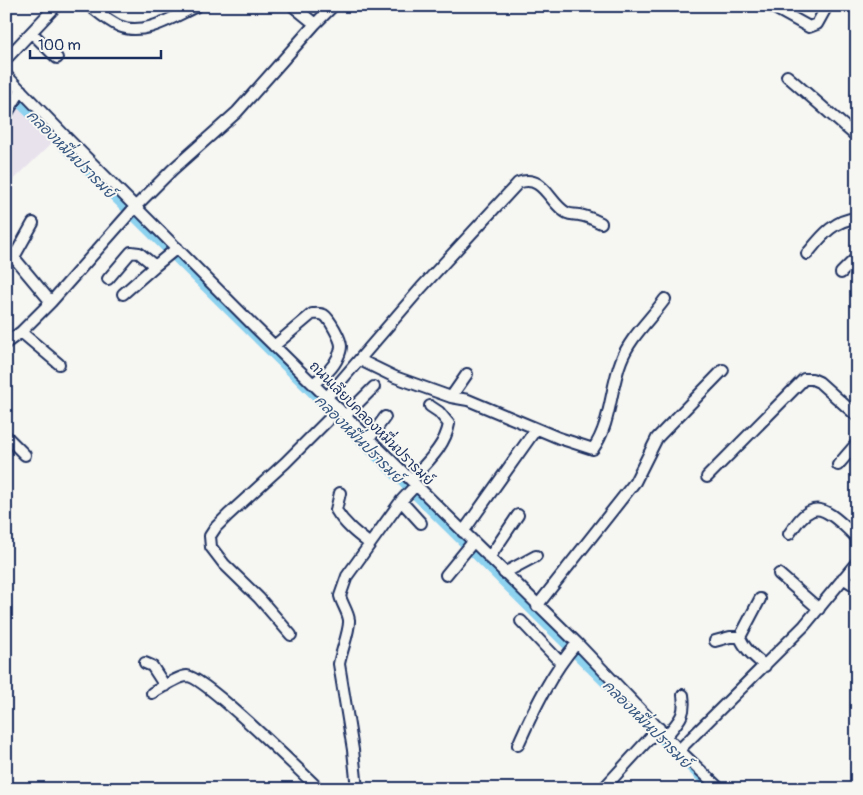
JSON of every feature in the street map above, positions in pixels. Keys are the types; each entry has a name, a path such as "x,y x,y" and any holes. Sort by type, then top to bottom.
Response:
{"street":[{"path":"6,59 56,6"},
{"path":"90,6 120,26 137,30 164,21 198,6"},
{"path":"6,343 21,332 51,302 131,212 172,170 238,112 333,6"},
{"path":"771,6 809,27 817,24 827,6"},
{"path":"294,7 315,24"},
{"path":"32,32 56,58"},
{"name":"ถนนเลียบคลองหมื่นปรารมย์","path":"6,75 19,93 131,212 314,383 327,397 337,414 369,439 413,485 463,532 469,547 489,558 538,606 573,648 663,732 720,789"},
{"path":"787,76 857,137"},
{"path":"9,110 19,93"},
{"path":"327,397 421,288 518,183 525,180 534,183 544,188 555,203 569,214 590,217 601,223"},
{"path":"807,254 834,225 842,220 857,218"},
{"path":"14,257 33,223"},
{"path":"6,248 51,302"},
{"path":"108,279 130,252 139,253 155,266"},
{"path":"123,294 172,252"},
{"path":"841,273 857,257"},
{"path":"360,360 396,377 451,398 468,400 536,429 593,449 606,420 620,362 628,346 666,299"},
{"path":"274,346 312,314 324,315 338,336 341,346 338,358 325,375 314,383"},
{"path":"21,332 59,364"},
{"path":"538,606 635,482 657,438 723,370"},
{"path":"451,398 467,374"},
{"path":"707,477 804,380 812,379 819,382 856,415"},
{"path":"291,635 259,598 224,564 211,547 210,536 228,515 337,414 374,387"},
{"path":"357,789 353,750 339,664 349,620 340,596 347,576 448,434 449,424 439,412 430,406"},
{"path":"369,439 385,417"},
{"path":"463,532 536,429"},
{"path":"6,436 25,455"},
{"path":"838,465 857,443"},
{"path":"340,493 336,510 347,526 370,544"},
{"path":"403,499 421,522"},
{"path":"789,534 811,510 821,509 830,514 857,538"},
{"path":"489,558 518,515"},
{"path":"446,575 469,547"},
{"path":"504,573 536,556"},
{"path":"679,750 765,666 819,609 857,562"},
{"path":"780,574 819,609"},
{"path":"844,578 857,587"},
{"path":"740,637 760,599"},
{"path":"521,621 562,663"},
{"path":"715,641 730,637 740,637"},
{"path":"740,637 750,653 765,666"},
{"path":"518,745 540,699 573,648"},
{"path":"145,663 156,671 165,686"},
{"path":"152,693 183,677 194,678 239,715 319,789"},
{"path":"603,789 683,715 683,695"}],"shaded area":[{"path":"6,94 53,142 6,187"}],"waterway":[{"name":"คลองหมื่นปรารมย์","path":"6,90 712,789"}]}
